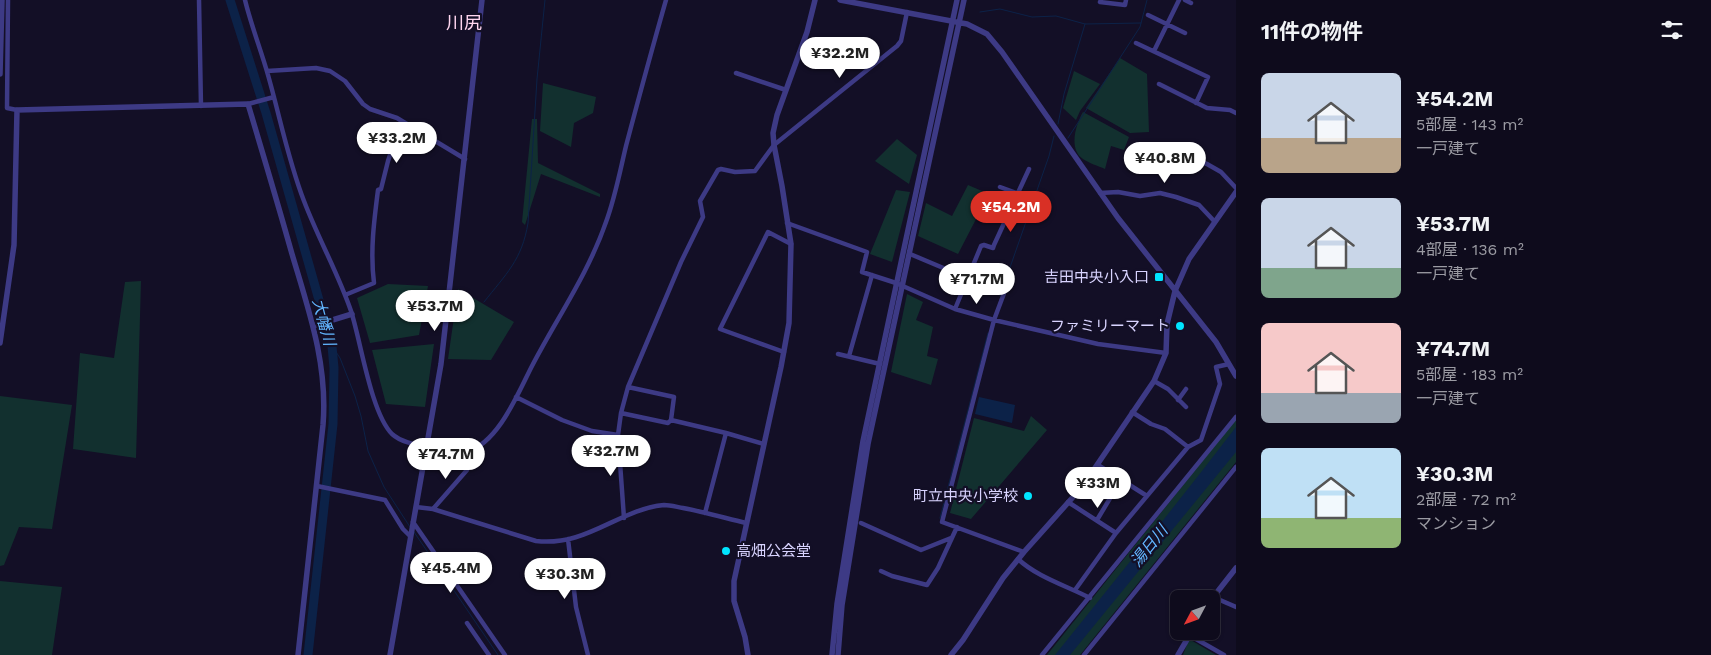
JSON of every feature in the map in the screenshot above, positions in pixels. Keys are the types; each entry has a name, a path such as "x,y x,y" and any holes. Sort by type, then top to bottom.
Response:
{"street":[{"path":"0,74 2,0"},
{"path":"8,0 7,108 17,110 200,106 248,104 271,98"},
{"path":"199,0 200,106"},
{"path":"245,0 250,22 267,71 271,98 302,198 352,314 376,406 383,423 394,435 405,442 456,452 466,452 483,443 496,431 550,332 583,278 607,221 666,0"},
{"path":"390,655 441,364 482,0"},
{"path":"748,655 745,637 734,601 736,572 789,323 791,244 774,145 775,124 807,32 815,0"},
{"path":"840,0 956,22 980,29 994,41 1100,193 1216,342 1236,376"},
{"path":"838,655 842,605 866,454 910,254 956,22 957,0"},
{"path":"832,655 837,604 863,441 896,284 956,22 964,0"},
{"path":"1101,0 1100,2 1125,4 1126,0"},
{"path":"1154,51 1179,0"},
{"path":"1185,0 1191,3"},
{"path":"624,518 618,436 620,412 628,387 703,217 700,201 718,170 735,172 755,171 774,145 897,46 901,41 907,12"},
{"path":"1148,15 1185,33"},
{"path":"1136,42 1208,77 1196,103"},
{"path":"267,71 316,68 330,71 345,81 363,104 370,109 396,118 465,159"},
{"path":"736,73 786,90"},
{"path":"1159,84 1207,108 1230,110 1236,113"},
{"path":"248,104 313,326 324,378 325,402 298,655"},
{"path":"0,343 14,245 17,110"},
{"path":"345,295 374,283 372,264 373,226 378,190 382,189 388,161 401,122"},
{"path":"1166,151 1207,164 1221,172 1236,188"},
{"path":"955,309 982,246 993,248 1029,169"},
{"path":"1000,187 1019,194"},
{"path":"1100,193 1118,192 1140,196 1160,193 1176,197 1199,205 1215,222"},
{"path":"951,655 963,640 1003,578 1082,487 1154,381 1166,353 1167,324 1175,290 1189,259 1236,192"},
{"path":"788,223 867,252 862,272 903,286 955,309 1098,344 1166,353"},
{"path":"784,352 720,329 768,232 791,244"},
{"path":"910,254 968,278"},
{"path":"974,264 1004,276"},
{"path":"849,356 872,275"},
{"path":"1006,288 994,320 942,522 1024,552"},
{"path":"313,326 352,314"},
{"path":"838,354 880,364"},
{"path":"1074,590 1116,533 1188,447 1201,440 1220,384 1216,367 1229,364"},
{"path":"1154,381 1168,389 1186,407"},
{"path":"628,387 674,397 672,420"},
{"path":"1178,400 1186,389"},
{"path":"516,397 562,420 592,431 618,436"},
{"path":"620,412 668,423 672,420 764,444"},
{"path":"1132,412 1151,424 1165,429 1188,447"},
{"path":"1042,655 1236,417"},
{"path":"705,512 726,433"},
{"path":"434,509 467,470 469,463 466,452"},
{"path":"1098,465 1147,496"},
{"path":"1084,655 1236,467"},
{"path":"1097,520 1121,480"},
{"path":"317,486 385,500 403,529 411,535"},
{"path":"1068,502 1116,533"},
{"path":"416,507 434,509 536,541 549,542 592,532 646,508 666,505 705,512 746,523"},
{"path":"861,523 921,550 951,538"},
{"path":"413,524 506,655"},
{"path":"881,571 892,576 927,585 938,568 957,527"},
{"path":"568,539 576,607 588,655"},
{"path":"1018,559 1041,575 1090,598"},
{"path":"1218,590 1236,568"},
{"path":"1220,601 1236,607"},
{"path":"467,624 489,655"},
{"path":"1178,655 1187,640"},
{"path":"1202,640 1224,655"}],"green space":[{"path":"1120,58 1147,74 1149,132 1130,133 1086,108"},
{"path":"1074,71 1100,84 1080,111 1076,120 1063,108"},
{"path":"543,83 596,97 593,113 574,123 571,147 540,131"},
{"path":"1083,112 1129,137 1124,150 1111,146 1105,169 1078,155 1075,136"},
{"path":"532,119 537,119 538,163 600,194 600,197 541,174 525,225 522,222"},
{"path":"897,139 917,155 909,184 875,161"},
{"path":"968,185 989,194 958,254 918,236 926,203 952,216"},
{"path":"896,190 910,192 892,262 870,254"},
{"path":"141,281 136,458 73,449 80,353 114,358 125,282"},
{"path":"388,284 428,286 419,335 370,343 357,298"},
{"path":"458,289 514,322 491,360 448,359"},
{"path":"907,294 923,302 916,320 933,327 927,356 938,359 931,385 891,372"},
{"path":"434,344 425,407 386,404 372,350"},
{"path":"0,396 72,405 52,529 19,527 4,565 0,566"},
{"path":"1031,416 1047,430 971,519 950,513 974,418 1024,431"},
{"path":"1236,419 1236,462 1080,655 1047,655"},
{"path":"0,581 62,587 52,655 0,655"},
{"path":"1189,640 1191,640 1216,655 1183,655"}],"water":[{"path":"979,397 1015,405 1012,423 975,414"},
{"name":"湯日川","path":"1236,427 1236,452 1070,655 1055,655 1169,513"}],"waterway":[{"name":"大幡川","path":"230,0 266,113 332,346 334,368 333,424 308,655"},
{"path":"484,302 512,266 522,247 528,223 537,79 545,0"},
{"path":"1068,138 1140,27 1147,0"},
{"path":"980,12 1000,9 1032,17 1056,16 1085,24 1141,23"},
{"path":"1058,124 1064,94 1085,24"},
{"path":"1000,296 1049,156 1054,136"},
{"path":"940,518 988,333"},
{"path":"332,346 340,358 355,396 368,451 384,487 410,527"},
{"path":"414,532 498,655"}],"place":[{"name":"吉田中央小入口","path":"1159,277"},
{"name":"ファミリーマート","path":"1180,326"},
{"name":"町立中央小学校","path":"1028,496"},
{"name":"高畑公会堂","path":"726,551"}],"district":[{"name":"川尻","path":"464,22"}]}
